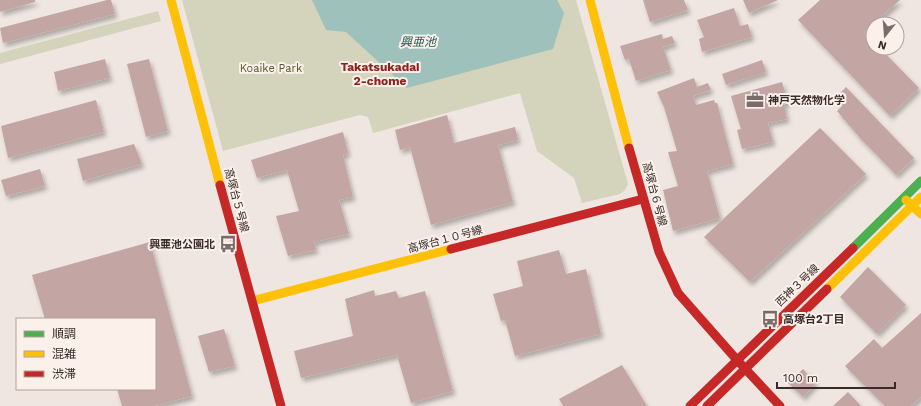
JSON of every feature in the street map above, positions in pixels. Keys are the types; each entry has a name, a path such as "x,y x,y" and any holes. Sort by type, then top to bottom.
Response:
{"street":[{"name":"高塚台５号線","path":"171,0 222,195 281,406"},
{"name":"高塚台６号線","path":"590,0 643,199 659,252 678,292 737,360 780,406"},
{"name":"西神３号線","path":"690,406 921,181"},
{"path":"707,406 921,197"},
{"path":"903,198 913,205 921,214"},
{"name":"高塚台１０号線","path":"252,302 643,199"}],"green space":[{"name":"Koaike Park","path":"182,0 576,0 628,184 625,190 620,194 582,203 574,178 537,151 520,93 373,133 368,117 360,115 223,151"},
{"path":"158,11 161,21 0,64 0,53"}],"water":[{"name":"興亜池","path":"312,0 557,0 564,13 553,49 407,88 346,32 326,30"}],"building":[{"path":"0,0 35,0 35,2 0,12"},
{"path":"111,0 115,14 3,43 0,28"},
{"path":"643,0 684,0 688,10 650,22"},
{"path":"743,0 778,0 749,13"},
{"path":"820,0 900,0 882,16 865,16 865,56 888,56 919,88 890,116 798,20"},
{"path":"734,8 740,26 748,24 752,37 702,52 699,39 704,37 697,20"},
{"path":"662,34 663,39 672,36 675,43 663,47 671,70 636,81 629,59 625,60 620,46"},
{"path":"105,59 110,78 58,91 54,72"},
{"path":"149,59 168,131 146,137 127,64"},
{"path":"762,60 766,72 726,85 722,74"},
{"path":"694,78 697,87 708,83 711,90 693,96 696,105 714,100 715,103 717,103 733,164 707,171 720,218 673,231 663,190 678,186 668,152 677,151 664,107 657,92"},
{"path":"782,82 788,102 784,104 787,119 768,123 773,142 742,149 737,130 741,129 731,96"},
{"path":"846,87 914,158 896,175 860,138 837,111 842,106 835,98"},
{"path":"96,100 104,132 8,158 1,126"},
{"path":"447,115 454,143 515,127 518,140 498,145 513,202 431,225 410,147 400,150 395,130"},
{"path":"820,128 866,174 750,282 704,237"},
{"path":"343,132 348,153 343,155 353,197 339,200 349,234 314,242 316,250 288,256 276,216 299,211 287,170 257,178 251,160"},
{"path":"134,144 142,164 83,181 77,159"},
{"path":"40,169 45,186 6,196 1,180"},
{"path":"150,242 192,396 154,406 122,406 117,390 156,390 156,318 45,318 32,275"},
{"path":"559,250 566,274 586,269 601,334 515,356 505,320 501,321 493,294 523,286 517,261"},
{"path":"868,267 906,305 877,334 840,297"},
{"path":"374,290 375,296 396,291 399,298 425,291 453,391 411,403 397,355 301,378 294,351 353,336 345,299"},
{"path":"921,313 921,397 911,406 885,406 845,366 874,339 882,348"},
{"path":"224,329 235,366 209,372 198,336"},
{"path":"622,365 647,406 563,406 559,399"},
{"path":"803,369 816,383 803,397 788,383"},
{"path":"848,392 861,406 833,406"}],"traffic: fast":[{"path":"853,248 921,181"}],"traffic: slow":[{"path":"171,0 220,185"},
{"path":"590,0 629,148"},
{"path":"827,289 921,197"},
{"path":"906,200 921,214"},
{"path":"252,301 451,249"}],"traffic: jam":[{"path":"629,148 659,252 678,293 780,406"},
{"path":"220,185 281,406"},
{"path":"451,249 643,199"},
{"path":"690,406 853,248"},
{"path":"707,406 827,289"}],"place":[{"name":"神戸天然物化学","path":"755,100"},
{"name":"興亜池公園北","path":"228,244"},
{"name":"高塚台2丁目","path":"770,319"}],"district":[{"name":"Takatsukadai 2-chome","path":"380,74"}]}
